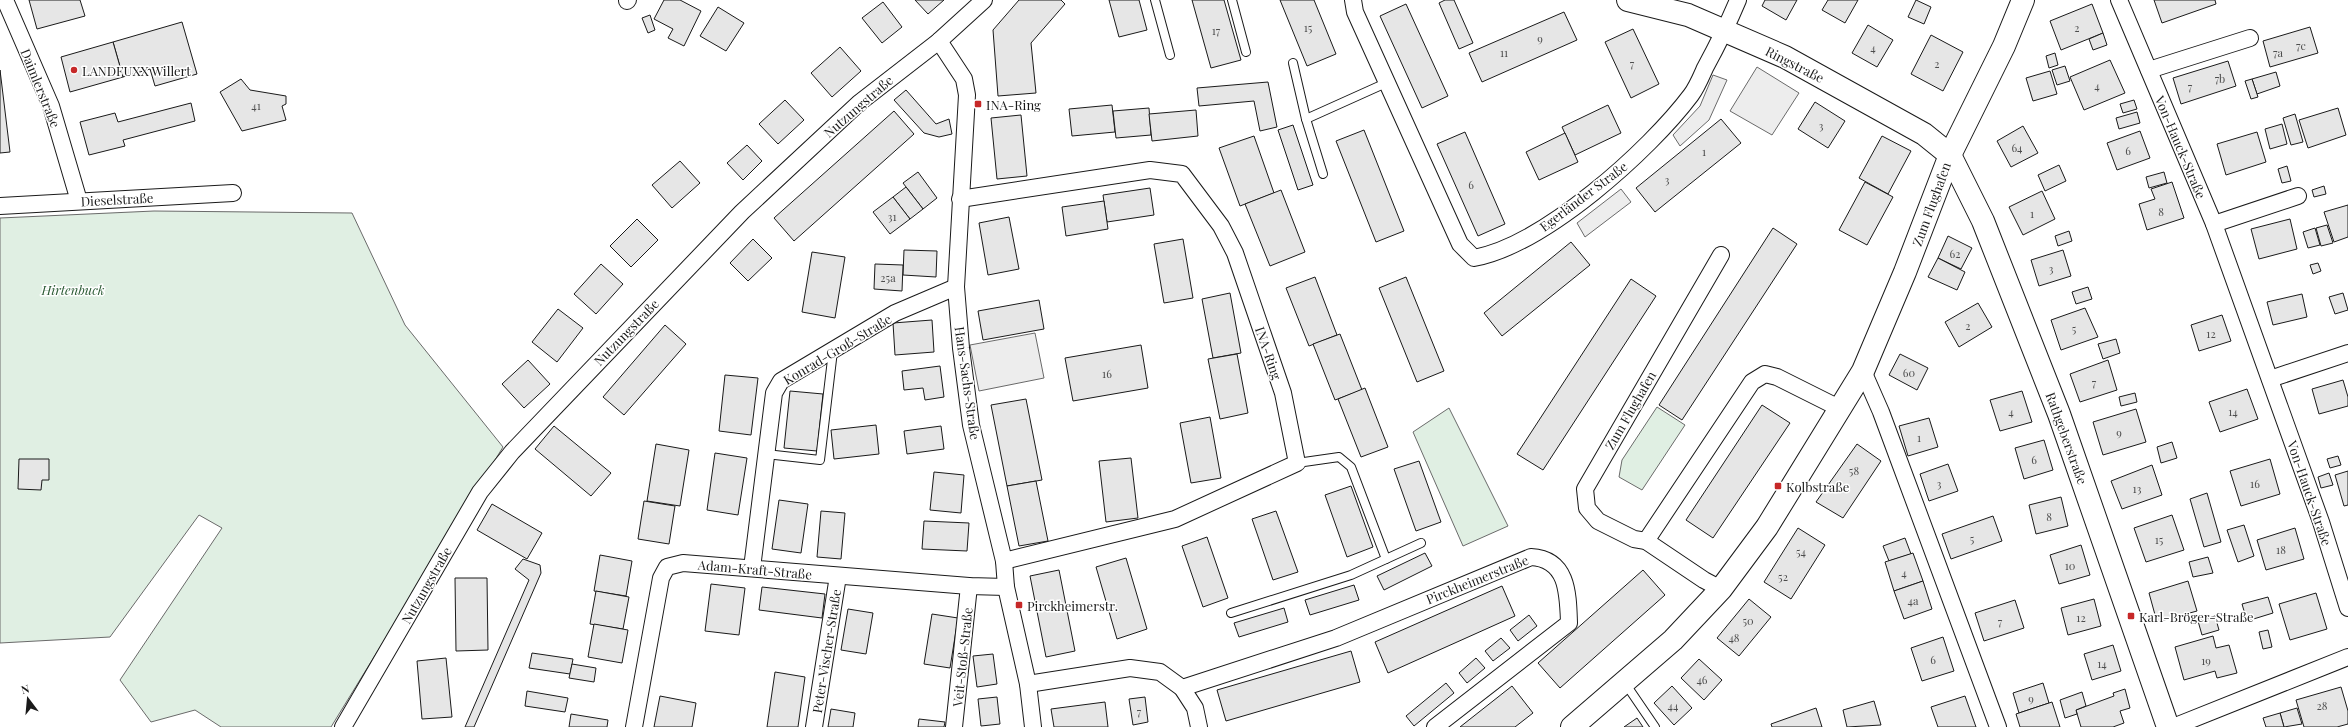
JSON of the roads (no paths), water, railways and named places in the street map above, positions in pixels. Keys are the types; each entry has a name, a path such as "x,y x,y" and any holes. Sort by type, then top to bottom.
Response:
{"street":[{"name":"Daimlerstraße","path":"5,0 51,106 79,201"},
{"name":"Nutzungstraße","path":"343,727 480,492 506,458 625,331 742,212 859,103 938,41 984,0"},
{"name":"Egerländer Straße","path":"1353,0 1356,12 1386,83 1460,244 1474,258 1492,255 1548,225 1617,173 1692,94 1725,30"},
{"name":"Ringstraße","path":"1628,0 1668,9 1725,30 1785,58 1924,134 1950,155"},
{"path":"1725,30 1738,0"},
{"name":"Zum Flughafen","path":"1572,727 1625,683 1673,640 1721,589 1767,527 1832,404 1863,371 1908,265 1950,155 2004,46 2023,0"},
{"name":"Von-Hauck-Straße","path":"2119,0 2214,224 2321,522 2348,608"},
{"path":"2149,70 2250,38"},
{"name":"Hans-Sachs-Straße","path":"938,41 964,79 967,95 956,287 961,348 972,425 1004,562 1006,587 1028,684 1033,727"},
{"name":"Rathgeberstraße","path":"1950,155 1986,228 2056,407 2168,727"},
{"name":"INA-Ring","path":"960,199 1150,170 1182,174 1220,226 1235,253 1283,393 1297,463"},
{"name":"Dieselstraße","path":"0,206 233,193"},
{"path":"2214,224 2298,196"},
{"name":"Zum Flughafen","path":"1721,255 1585,489 1587,508 1598,521 1634,539 1646,541 1704,580 1721,589"},
{"name":"Konrad-Groß-Straße","path":"752,568 774,394 781,381 895,313 956,287"},
{"path":"2270,380 2348,353"},
{"path":"1863,371 1884,419 1998,727"},
{"path":"1646,541 1752,382 1765,374 1777,377 1832,404"},
{"path":"1004,562 1175,520 1297,463"},
{"name":"Pirckheimerstraße","path":"1182,688 1336,638 1531,557 1543,557 1554,564 1567,585 1569,623 1435,727"},
{"name":"Adam-Kraft-Straße","path":"634,727 662,578 667,567 683,563 969,586 1006,587"},
{"name":"Peter-Vischer-Straße","path":"814,727 838,576"},
{"name":"Veit-Stoß-Straße","path":"954,727 969,586"},
{"path":"2173,727 2348,657"},
{"path":"1028,684 1130,668 1160,672 1182,688 1194,708 1199,727"}],"lane":[{"path":"1155,0 1170,55"},
{"path":"1232,0 1246,52"},
{"path":"1293,63 1306,119 1324,174"},
{"path":"1306,119 1386,83"},
{"path":"766,454 820,460 833,350"},
{"path":"1297,463 1339,457 1351,467 1386,559"},
{"path":"1231,612 1351,574 1421,543"},
{"path":"1625,683 1655,727"}],"place":[{"name":"LANDFUXX Willert","path":"74,70"},
{"name":"INA-Ring","path":"978,104"},
{"name":"Kolbstraße","path":"1778,486"},
{"name":"Pirckheimerstr.","path":"1019,605"},
{"name":"Karl-Bröger-Straße","path":"2131,616"}],"park label":[{"name":"Hirtenbuck","path":"73,289"}]}
